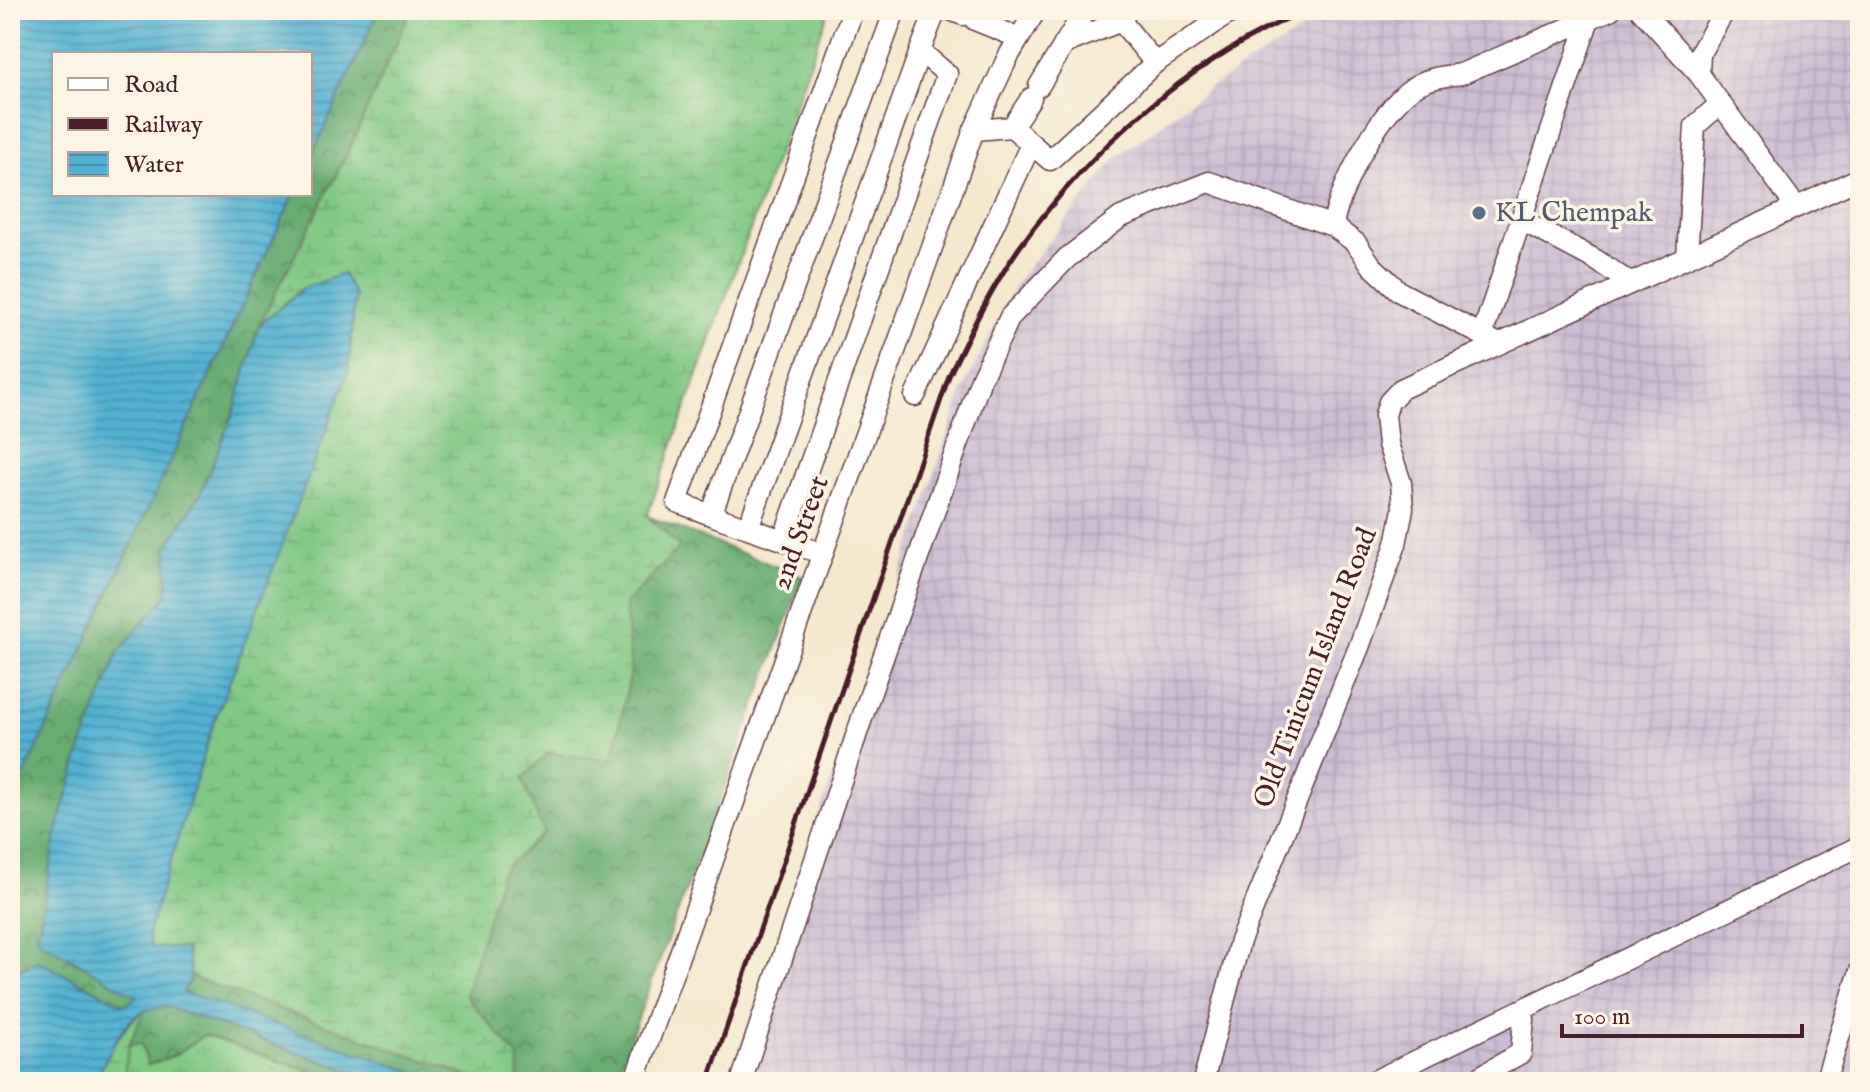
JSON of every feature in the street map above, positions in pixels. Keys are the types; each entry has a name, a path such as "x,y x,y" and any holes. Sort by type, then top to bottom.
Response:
{"street":[{"path":"823,554 677,502 853,10"},
{"path":"711,515 895,10"},
{"path":"748,528 936,10"},
{"name":"2nd Street","path":"634,1082 974,130 989,93 1036,10"},
{"path":"1012,127 1085,10"},
{"path":"974,130 1012,127 1050,160 1155,63 1234,10"},
{"path":"1333,226 1335,210 1373,130 1416,85 1435,77 1461,74 1610,10"},
{"path":"1641,10 1699,74 1796,207"},
{"path":"1699,74 1700,53 1725,10"},
{"path":"963,15 1019,38"},
{"path":"1064,44 1124,16 1155,63"},
{"path":"741,1082 865,709 981,379 1010,317 1067,258 1121,217 1209,182 1333,226 1356,243 1372,266 1400,292 1491,339 1521,220 1589,19"},
{"path":"783,540 947,74 920,51"},
{"path":"1687,257 1695,126 1722,106"},
{"path":"915,396 1031,144"},
{"name":"Old Tinicum Island Road","path":"1203,1082 1240,941 1353,662 1396,544 1403,509 1401,483 1388,444 1385,415 1389,402 1401,389 1491,339 1630,283 1860,178"},
{"path":"1521,220 1596,260 1630,283"},
{"path":"1372,1082 1860,846"},
{"path":"1825,1082 1860,971"},
{"path":"1479,1082 1483,1075 1521,1053 1524,1019 1521,1010"}],"shaded area":[{"path":"1350,10 1860,10 1860,1082 729,1082 963,389 1019,279 1117,157 1214,85 1315,22"}],"green space":[{"path":"379,10 411,10 350,148 259,325 234,411 200,495 167,547 168,594 119,651 82,746 57,830 137,997 124,1005 38,961 16,972 10,987 10,806 293,196 312,196 312,155"},
{"path":"411,10 829,10 647,516 680,547 625,604 631,671 612,760 548,753 522,779 544,832 502,871 465,995 519,1058 518,1082 485,1082 191,977 186,949 150,947 148,933 213,725 355,296 343,274 302,289 259,325 350,148"},
{"path":"647,516 803,577 614,1082 518,1082 519,1058 465,995 502,871 544,832 522,779 547,753 612,760 631,671 625,604 680,547"},
{"path":"191,977 485,1082 442,1082 182,992"},
{"path":"167,1007 382,1082 341,1082 204,1035 175,1055 148,1065 141,1043 129,1045 144,1010"},
{"path":"144,1010 129,1045 123,1082 96,1082 115,1043"},
{"path":"204,1035 341,1082 224,1082 205,1076 202,1082 123,1082 129,1045 141,1042 148,1065 175,1055"}],"water":[{"path":"10,10 379,10 312,155 312,52 52,52 52,196 293,196 10,806"},
{"path":"343,274 355,296 348,373 213,725 148,933 151,947 186,949 191,977 183,992 442,1082 382,1082 167,1007 154,1008 134,1017 120,1033 96,1082 10,1082 10,987 16,972 38,961 124,1005 137,997 37,939 57,830 82,746 119,651 168,594 167,547 200,495 234,411 259,325 302,289"}],"railway":[{"path":"708,1082 949,376 990,294 1047,211 1111,141 1184,80 1224,53 1307,10"}],"place":[{"name":"KL Chempak","path":"1479,213"}]}
